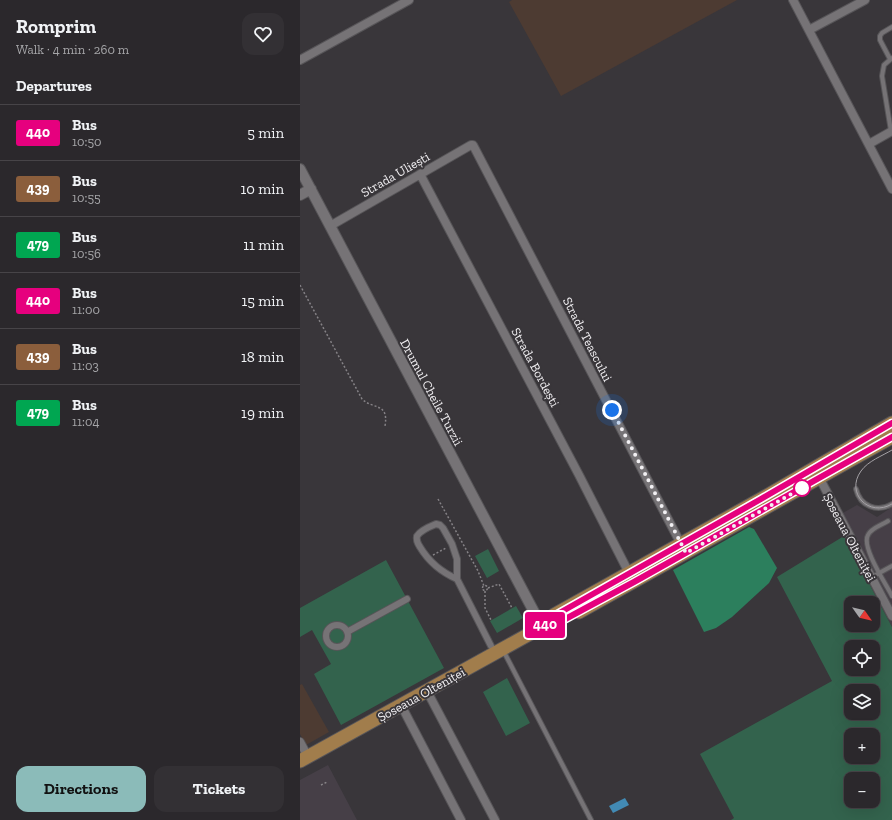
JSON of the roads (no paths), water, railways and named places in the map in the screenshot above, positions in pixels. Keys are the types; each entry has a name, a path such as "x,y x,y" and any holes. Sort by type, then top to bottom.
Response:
{"main road":[{"name":"Șoseaua Olteniței","path":"304,759 427,691 497,647 542,627 558,623 892,423"},
{"name":"Șoseaua Olteniței","path":"542,627 554,616 629,573 684,548 820,479 892,438"}],"street":[{"path":"300,60 409,0"},
{"path":"793,0 892,189"},
{"path":"809,30 865,0"},
{"path":"869,144 891,131"},
{"name":"Strada Uliești","path":"330,226 473,145"},
{"name":"Strada Teascului","path":"473,145 684,548"},
{"name":"Drumul Cheile Turzii","path":"300,169 542,627"},
{"name":"Strada Bordești","path":"420,174 629,573"},
{"path":"300,195 311,190"},
{"name":"Șoseaua Olteniței","path":"820,479 892,616"},
{"path":"457,578 444,572 427,558 418,543 418,534 436,524 443,528 452,544 457,559 457,578 497,647"},
{"path":"347,632 407,599"},
{"path":"427,691 495,820"},
{"path":"401,705 461,820"},
{"path":"300,742 304,759"}],"lane":[{"path":"891,131 882,76 884,65 891,59 880,40 880,36 892,27"},
{"path":"856,489 862,501 871,507 883,508 892,504"},
{"path":"888,521 873,530 866,539 870,554 892,596"},
{"path":"872,577 892,566"},
{"path":"497,647 591,820"}],"water":[{"path":"625,798 629,805 613,813 609,806"}],"tram line":[{"path":"892,450 864,467 857,479 856,487 858,495 868,506 883,508 892,504"}]}
